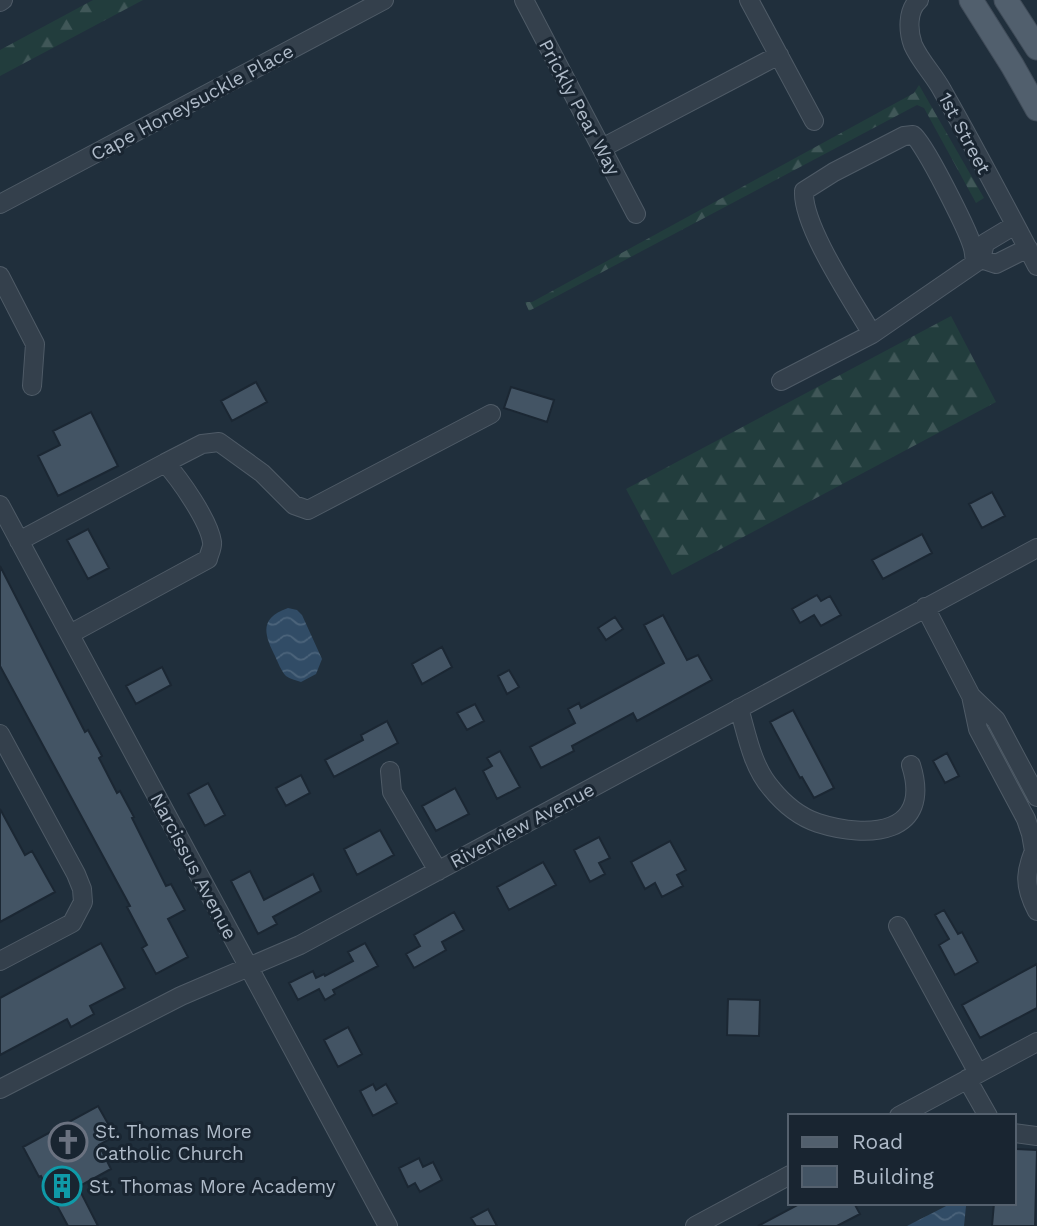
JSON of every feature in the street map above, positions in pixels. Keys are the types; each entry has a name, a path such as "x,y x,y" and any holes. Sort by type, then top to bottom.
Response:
{"main road":[{"path":"971,0 1037,109"},
{"path":"1006,0 1037,48"}],"street":[{"name":"Cape Honeysuckle Place","path":"0,204 384,0"},
{"name":"Prickly Pear Way","path":"524,0 636,214"},
{"path":"749,0 814,121"},
{"name":"1st Street","path":"919,0 910,13 910,33 914,46 941,88 1037,266"},
{"path":"602,148 779,55"},
{"path":"872,334 829,261 803,205 804,191 834,172 904,136 913,135 919,139 978,260"},
{"path":"781,381 872,334 978,260 985,243 1015,225"},
{"path":"978,260 996,264 1028,248"},
{"path":"0,276 35,344 32,386"},
{"path":"19,541 202,443 219,442 262,473 294,505 308,510 491,414"},
{"path":"70,634 208,559 212,544 202,517 178,477 165,463"},
{"name":"Narcissus Avenue","path":"0,505 388,1226"},
{"name":"Riverview Avenue","path":"0,1089 181,996 300,945 1037,548"},
{"path":"925,607 971,696 978,729 1026,819 1035,847 1026,884 1029,897 1037,911"},
{"path":"971,696 996,720 1037,797"},
{"path":"739,708 760,774 789,807 817,823 865,831 889,829 898,825 912,807 916,795 911,765"},
{"path":"0,734 76,874 82,889 83,902 72,923 0,961"},
{"path":"390,771 393,792 438,871"},
{"path":"1008,787 1027,776"},
{"path":"898,926 972,1076 987,1114"},
{"path":"903,1114 1037,1042"},
{"path":"1016,1133 1037,1136"},
{"path":"695,1226 788,1176"}],"green space":[{"path":"93,0 143,0 0,76 0,50"},
{"path":"919,85 984,198 976,203 924,108 917,105 529,311 525,302 532,302 914,93"},
{"path":"951,316 996,402 672,575 626,489"}],"water":[{"path":"288,608 297,610 302,615 322,659 316,674 301,682 284,674 267,634 268,622 272,617"},
{"path":"948,1205 966,1206 964,1226 907,1226"}],"building":[{"path":"256,382 267,402 232,421 221,401"},
{"path":"511,387 554,400 547,422 504,408"},
{"path":"91,412 118,466 58,496 38,456 60,445 53,431"},
{"path":"992,492 1005,516 982,528 969,504"},
{"path":"88,529 109,568 88,579 67,540"},
{"path":"922,534 932,553 883,579 872,560"},
{"path":"0,566 85,732 88,730 102,756 99,758 117,793 120,791 134,817 132,818 166,886 171,884 185,910 168,919 188,957 156,974 142,948 147,945 127,907 130,906 0,666"},
{"path":"817,595 821,601 830,596 841,615 821,626 814,615 800,623 792,609"},
{"path":"663,615 687,660 698,655 712,680 637,721 633,713 572,746 574,751 541,768 530,747 575,723 568,709 579,703 581,708 664,663 644,625"},
{"path":"615,617 623,629 606,640 598,628"},
{"path":"442,647 452,667 422,684 412,664"},
{"path":"162,667 171,685 136,704 126,686"},
{"path":"509,670 519,687 507,694 498,676"},
{"path":"475,704 484,721 467,730 457,713"},
{"path":"793,710 834,788 814,798 770,722"},
{"path":"387,721 398,743 334,777 325,760 363,740 361,735"},
{"path":"500,751 520,787 497,799 483,771 492,766 487,758"},
{"path":"947,753 959,776 945,783 933,761"},
{"path":"301,775 310,793 286,806 276,788"},
{"path":"208,783 225,815 205,826 188,794"},
{"path":"455,788 469,814 436,831 422,806"},
{"path":"0,809 25,855 32,851 55,892 0,922"},
{"path":"380,830 394,855 357,875 344,849"},
{"path":"599,837 610,858 599,863 605,874 590,882 574,850"},
{"path":"670,841 686,870 677,875 683,886 662,897 655,883 645,889 631,862"},
{"path":"543,862 556,885 509,910 497,887"},
{"path":"250,871 264,900 313,874 321,891 273,917 277,924 258,934 231,881"},
{"path":"944,910 958,934 962,932 978,962 955,975 939,945 949,939 935,915"},
{"path":"454,912 464,930 442,942 446,950 414,968 406,954 420,946 414,935"},
{"path":"101,943 125,988 90,1006 94,1014 71,1027 67,1019 0,1055 0,998"},
{"path":"365,943 378,966 333,990 335,994 325,1000 319,989 298,1000 289,983 313,971 316,978 324,974 325,976 353,961 348,952"},
{"path":"1037,964 1037,1008 980,1038 962,1005"},
{"path":"728,999 760,1000 759,1036 727,1035"},
{"path":"348,1027 362,1054 338,1067 324,1040"},
{"path":"373,1084 376,1090 386,1084 397,1103 373,1116 360,1091"},
{"path":"98,1106 115,1136 99,1145 111,1169 78,1187 98,1226 68,1226 23,1147"},
{"path":"1016,1149 1037,1150 1035,1226 992,1226 994,1205 1016,1205"},
{"path":"419,1158 423,1167 433,1162 442,1180 420,1192 415,1183 408,1187 399,1168"},
{"path":"797,1205 855,1205 860,1214 837,1226 758,1226"},
{"path":"488,1209 497,1226 476,1226 471,1218"}],"place":[{"name":"St. Thomas More Catholic Church","path":"68,1142"},
{"name":"St. Thomas More Academy","path":"62,1186"}]}
